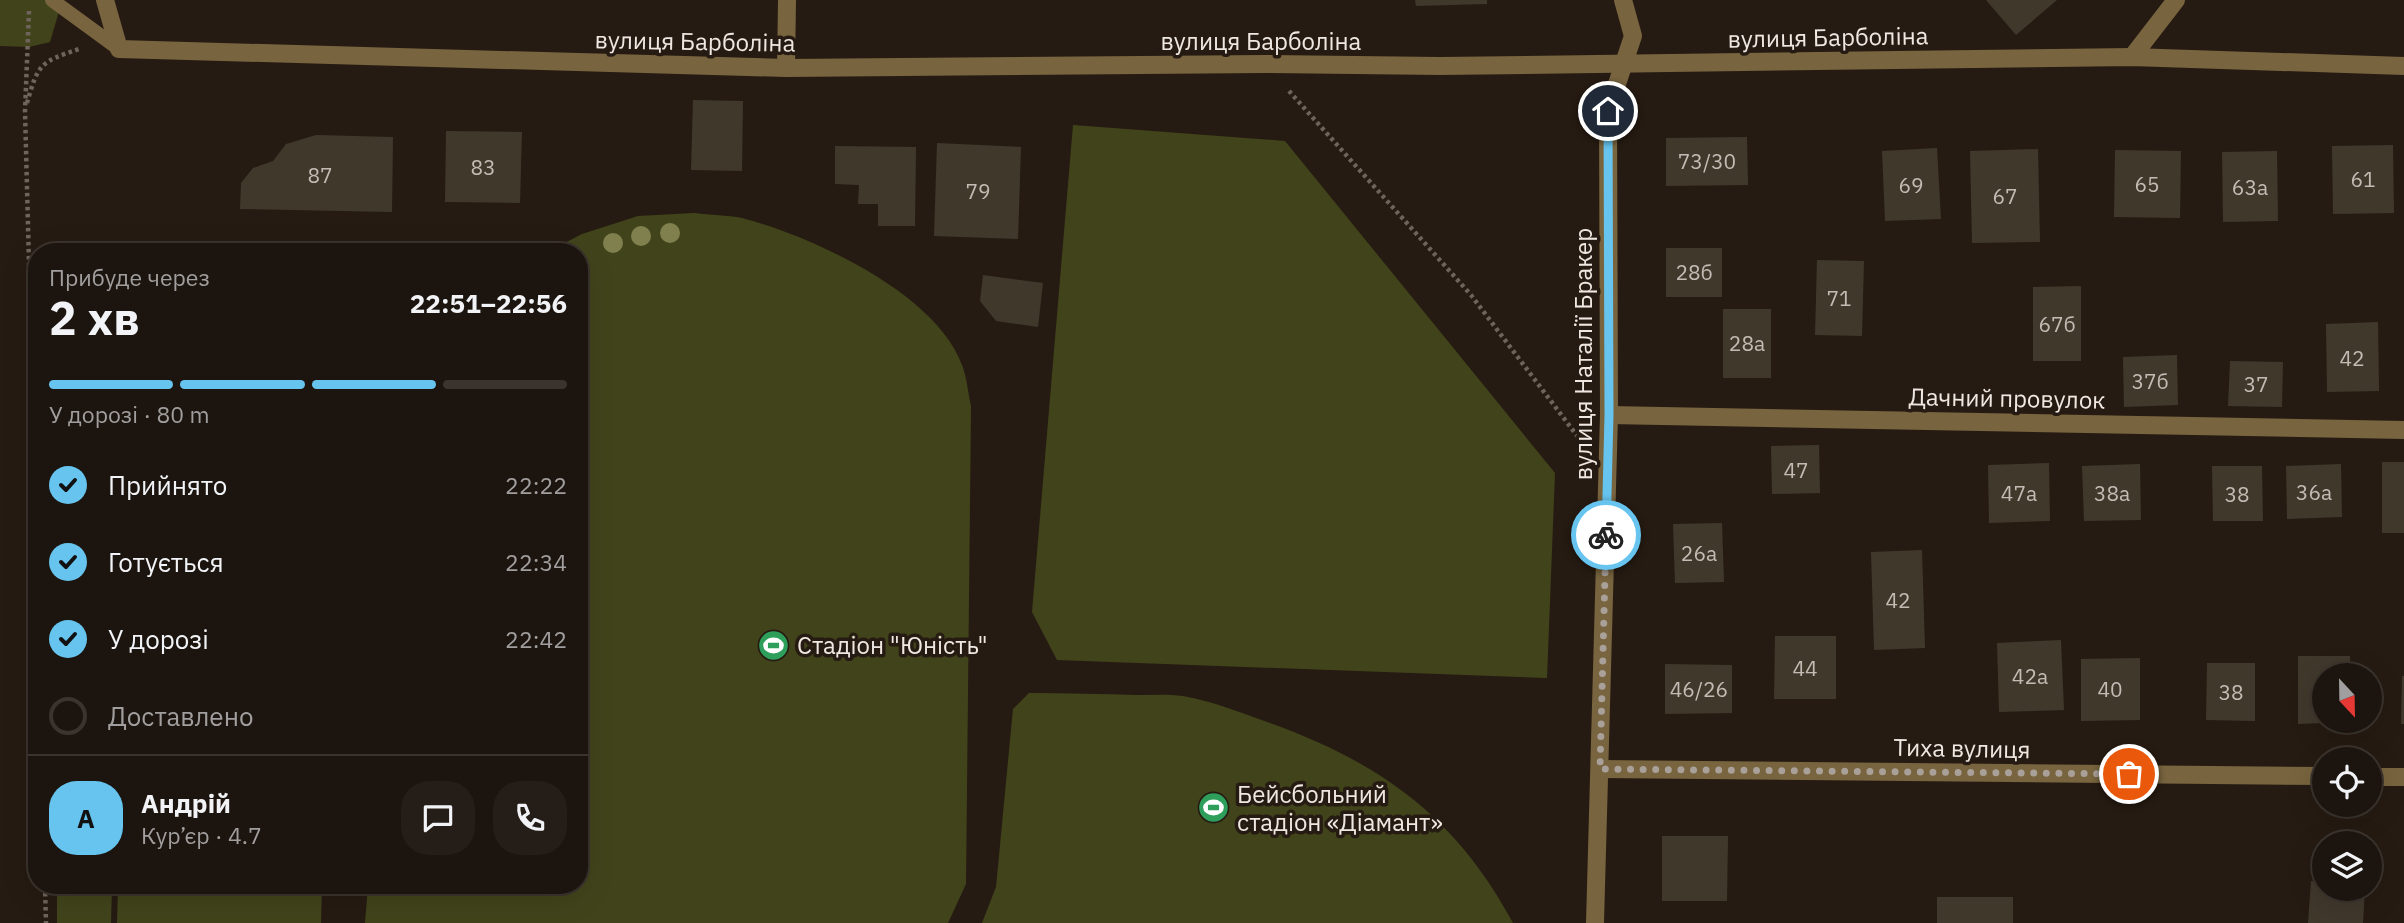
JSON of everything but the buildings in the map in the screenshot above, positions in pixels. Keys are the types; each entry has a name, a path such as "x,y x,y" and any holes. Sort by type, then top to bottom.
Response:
{"street":[{"path":"105,0 119,49"},
{"path":"786,68 787,0"},
{"name":"вулиця Наталії Бракер","path":"1595,923 1609,415 1608,111 1633,36 1623,0"},
{"path":"2132,57 2176,0"},
{"name":"вулиця Барболіна","path":"119,49 786,68 1265,64 1440,66 2132,57 2404,66"},
{"name":"Дачний провулок","path":"1609,415 2404,430"},
{"name":"Тиха вулиця","path":"1600,769 2312,776"},
{"path":"2382,777 2404,777"}],"lane":[{"path":"52,0 119,49"}],"path":[{"path":"28,243 25,111 29,0"},
{"path":"25,111 36,71 50,60 78,49 119,49"},
{"path":"1265,64 1471,295 1607,475"},
{"path":"45,894 46,923"}],"green space":[{"path":"0,0 60,0 50,42 29,47 0,46"},
{"path":"1073,125 1285,141 1555,473 1547,678 1057,660 1032,612"},
{"name":"Стадіон \"Юність\"","path":"694,213 742,218 802,238 835,253 868,271 926,314 948,339 962,365 971,406 966,884 948,923 365,923 367,894 588,894 588,243 564,243 582,234 638,216"},
{"name":"Бейсбольний стадіон «Діамант»","path":"1029,693 1183,696 1216,704 1270,723 1347,756 1412,798 1440,824 1467,853 1513,923 982,923 996,887 1013,709"},
{"path":"57,894 112,894 111,923 57,923"},
{"path":"118,894 322,894 321,923 117,923"}],"way so far":[{"path":"1606,535 1600,769 2129,774"}],"place":[{"name":"Стадіон \"Юність\"","path":"774,645"},
{"name":"Бейсбольний стадіон «Діамант»","path":"1214,808"}],"route":[{"path":"1606,535 1609,415 1608,111"}]}
